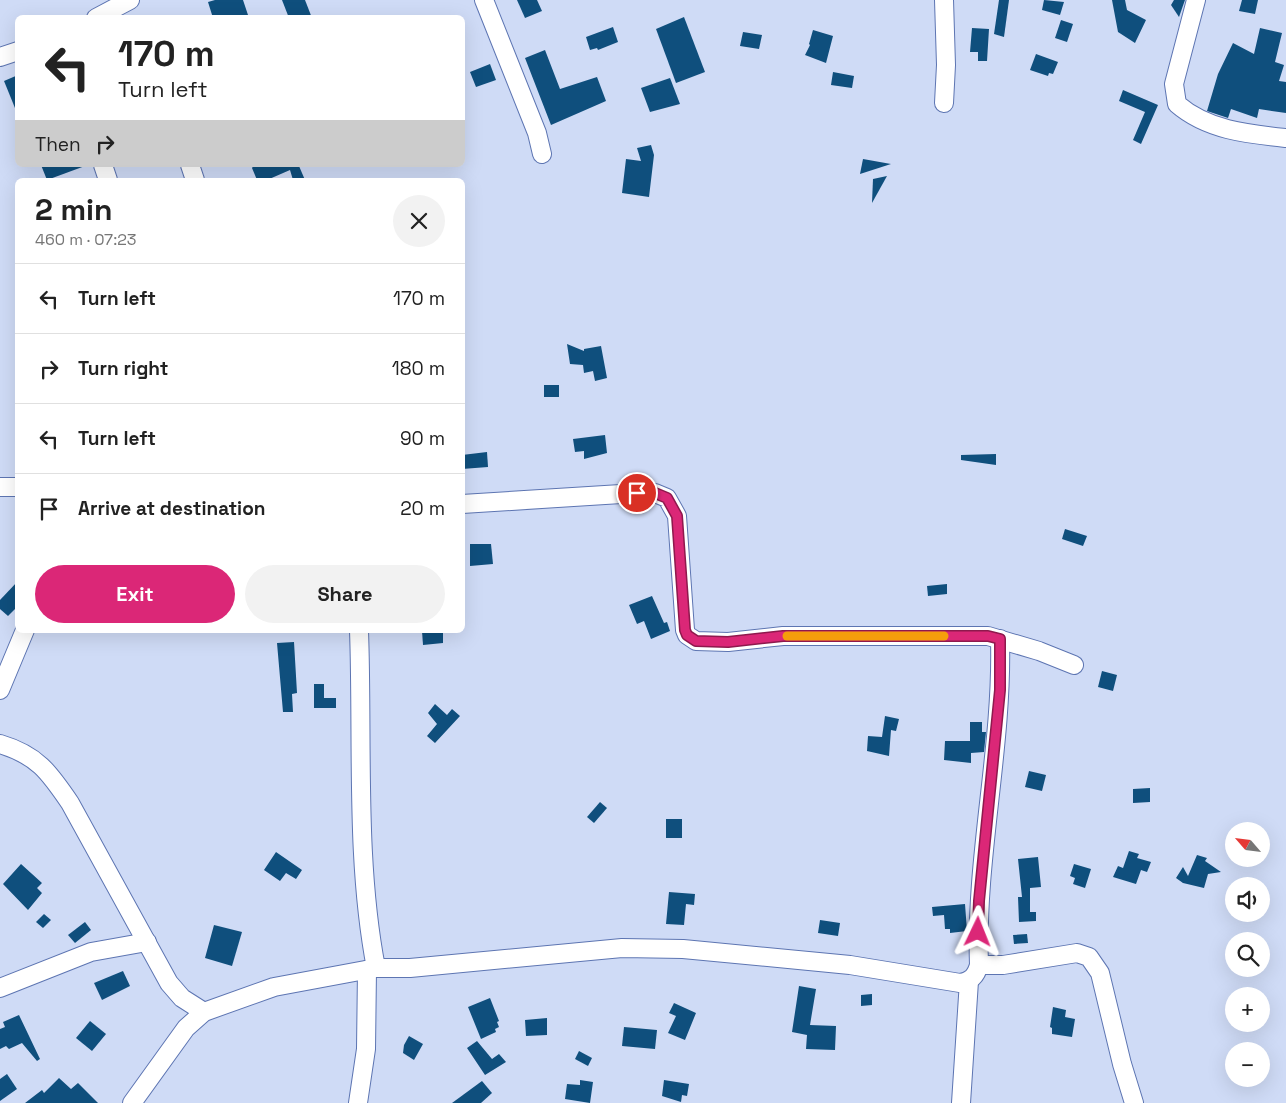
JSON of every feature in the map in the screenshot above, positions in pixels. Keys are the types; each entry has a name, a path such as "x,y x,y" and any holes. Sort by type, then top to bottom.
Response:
{"street":[{"path":"484,0 537,133 542,154"},
{"path":"944,0 946,65 944,103"},
{"path":"1196,0 1174,84 1177,104 1190,115 1233,130 1286,138"},
{"path":"105,15 130,7"},
{"path":"0,57 15,51"},
{"path":"0,487 15,487"},
{"path":"465,504 637,493 655,493 667,498 677,516 685,630 687,635 696,641 728,642 783,636 988,636 1039,651 1074,665"},
{"path":"0,690 24,633"},
{"path":"358,1103 366,1049 371,969 364,870 359,633"},
{"path":"962,1103 969,982 977,972 979,965 979,901 1000,690 1000,639"},
{"path":"0,744 15,748 36,760 57,785 70,803 169,983 182,998 204,1012"},
{"path":"0,988 91,952 147,942"},
{"path":"132,1103 186,1028 204,1012 274,987 371,969 410,968 622,948 683,949 850,964 960,983 969,982"},
{"path":"979,965 1002,965 1077,953 1089,957 1100,973 1122,1064 1134,1103"}],"building":[{"path":"215,0 243,0 248,15 212,15 208,2"},
{"path":"282,0 305,0 311,15 288,15"},
{"path":"517,0 537,0 542,11 525,18"},
{"path":"999,0 1009,0 1004,37 994,34"},
{"path":"1044,0 1064,2 1060,15 1042,10"},
{"path":"1112,0 1125,0 1127,10 1146,20 1135,43 1118,32"},
{"path":"1174,0 1185,0 1179,17 1171,5"},
{"path":"1242,0 1258,0 1255,14 1239,11"},
{"path":"684,17 705,72 676,83 656,29"},
{"path":"1061,20 1073,24 1067,42 1055,38"},
{"path":"613,27 618,42 598,50 597,48 590,50 586,37"},
{"path":"972,28 989,29 987,61 978,61 978,52 970,52"},
{"path":"1260,28 1282,33 1275,62 1284,65 1279,81 1286,82 1286,113 1259,109 1257,118 1231,109 1228,118 1207,111 1218,74 1233,43 1254,54"},
{"path":"813,30 833,36 826,63 805,55 810,45"},
{"path":"743,32 762,35 759,49 740,46"},
{"path":"545,50 560,89 597,77 606,101 551,125 525,58"},
{"path":"1036,54 1058,62 1053,74 1049,73 1048,76 1030,70"},
{"path":"490,64 496,80 476,87 470,72"},
{"path":"833,72 854,76 852,88 831,85"},
{"path":"15,76 15,108 4,81"},
{"path":"670,78 680,104 650,112 641,88"},
{"path":"1123,90 1158,105 1141,144 1133,140 1145,112 1119,101"},
{"path":"651,145 654,155 649,197 622,193 626,159 641,161 637,148"},
{"path":"863,159 891,164 860,174"},
{"path":"42,167 82,167 52,178 46,178"},
{"path":"299,167 304,178 292,178 290,170 272,178 256,178 252,168"},
{"path":"887,176 872,203 873,179"},
{"path":"567,344 584,351 584,349 601,346 607,378 595,381 593,371 584,373 583,365 570,364"},
{"path":"544,385 559,385 559,397 544,397"},
{"path":"605,435 607,453 584,459 584,451 575,452 573,439"},
{"path":"487,452 488,467 465,469 465,455"},
{"path":"996,454 996,465 961,460 961,455"},
{"path":"1065,529 1087,536 1083,546 1062,539"},
{"path":"470,544 491,544 493,564 470,566"},
{"path":"15,584 15,609 8,616 0,609 0,600"},
{"path":"947,584 947,594 928,596 927,586"},
{"path":"652,596 664,623 667,622 670,631 651,639 644,621 637,624 629,605"},
{"path":"422,633 443,633 443,643 423,645"},
{"path":"294,642 297,693 292,694 293,712 283,712 277,643"},
{"path":"1102,671 1117,675 1113,691 1098,687"},
{"path":"314,684 324,684 324,698 336,698 336,708 314,708"},
{"path":"435,704 447,715 452,709 460,716 435,743 427,736 437,724 428,713"},
{"path":"885,716 899,719 896,731 891,730 889,756 867,751 868,736 882,737"},
{"path":"970,722 982,722 982,732 986,732 984,752 971,753 971,763 944,760 945,741 970,741"},
{"path":"1029,771 1046,775 1042,791 1025,787"},
{"path":"1150,788 1150,802 1133,803 1133,789"},
{"path":"600,802 607,808 594,823 587,817"},
{"path":"666,819 682,819 682,838 666,838"},
{"path":"1129,851 1139,854 1137,858 1151,862 1147,872 1141,870 1136,884 1113,877 1118,866 1123,868"},
{"path":"276,852 302,870 296,879 286,873 280,881 264,870"},
{"path":"1197,855 1207,858 1205,861 1221,872 1208,874 1204,888 1183,883 1176,878 1183,867 1188,876"},
{"path":"1038,857 1041,887 1030,888 1030,912 1036,912 1036,921 1019,922 1018,897 1022,897 1018,859"},
{"path":"21,864 42,883 37,888 42,893 28,910 3,884"},
{"path":"1074,864 1091,869 1085,888 1073,884 1075,878 1070,876"},
{"path":"669,892 695,894 694,905 686,904 684,925 666,924"},
{"path":"965,904 967,931 950,933 950,929 945,929 944,915 933,916 932,907"},
{"path":"44,914 51,920 43,928 36,922"},
{"path":"820,920 840,923 838,936 818,933"},
{"path":"85,922 91,930 75,943 68,935"},
{"path":"214,925 242,932 232,966 205,958"},
{"path":"1027,934 1028,943 1014,944 1013,935"},
{"path":"123,971 130,986 102,1000 94,983"},
{"path":"799,986 816,989 810,1025 836,1026 835,1050 806,1049 807,1035 792,1032"},
{"path":"872,994 872,1005 861,1006 861,995"},
{"path":"490,998 499,1021 497,1022 499,1027 495,1029 496,1032 481,1039 468,1007"},
{"path":"674,1003 696,1013 685,1040 668,1033 676,1016 669,1013"},
{"path":"1053,1007 1066,1010 1065,1017 1075,1019 1072,1037 1052,1034 1052,1028 1050,1027"},
{"path":"19,1015 40,1059 37,1061 22,1043 9,1049 6,1046 0,1049 0,1029 5,1027 3,1022"},
{"path":"547,1018 547,1035 526,1036 525,1020"},
{"path":"90,1021 106,1034 92,1051 76,1038"},
{"path":"624,1027 657,1030 655,1049 622,1046"},
{"path":"409,1036 423,1044 414,1060 403,1053 404,1045"},
{"path":"477,1041 492,1059 499,1054 506,1062 485,1075 467,1048"},
{"path":"579,1051 592,1058 588,1066 575,1059"},
{"path":"7,1074 17,1089 0,1101 0,1079"},
{"path":"59,1078 71,1089 78,1083 98,1103 25,1103 42,1090 44,1093"},
{"path":"580,1080 593,1082 590,1103 565,1099 567,1084 580,1085"},
{"path":"664,1080 689,1084 687,1096 682,1095 681,1102 662,1096"},
{"path":"482,1081 492,1093 481,1103 452,1103"}],"slow traffic":[{"path":"787,636 944,636"}],"route":[{"path":"637,493 655,493 667,498 677,516 685,630 687,635 696,641 728,642 783,636 988,636 1000,639 1000,690 979,901 978,932"}]}
